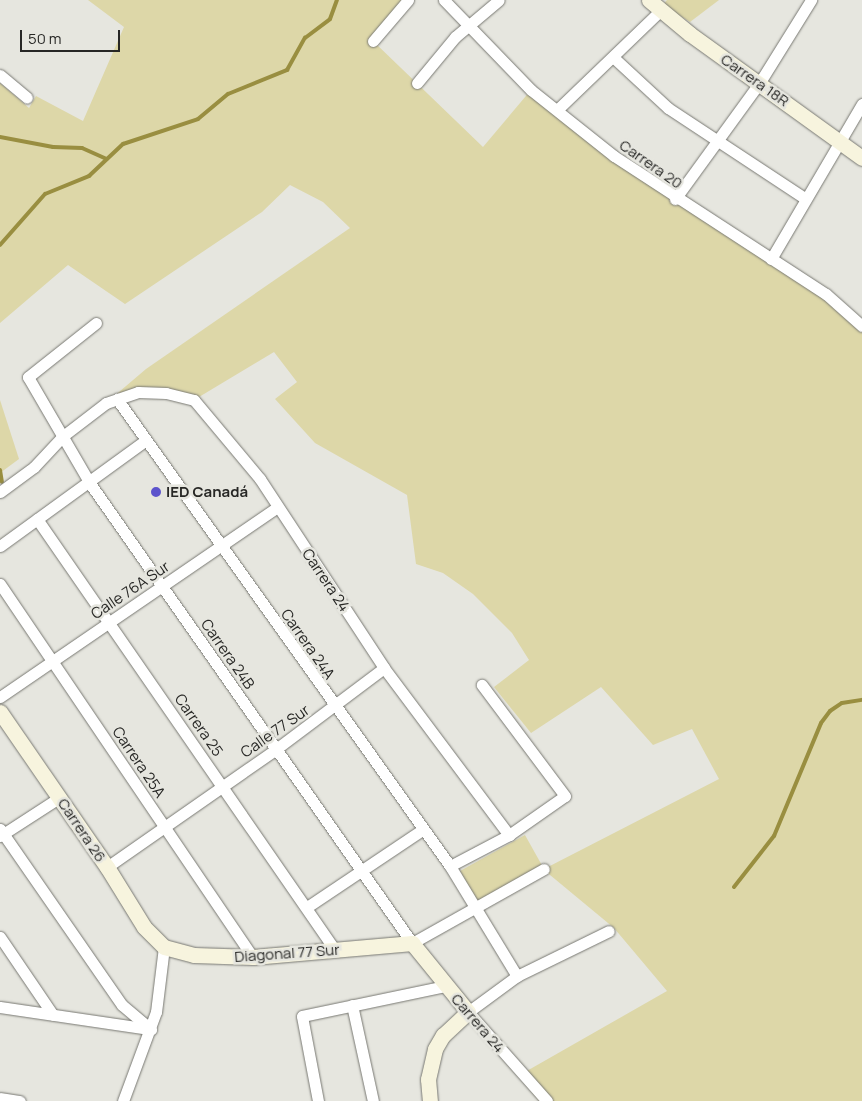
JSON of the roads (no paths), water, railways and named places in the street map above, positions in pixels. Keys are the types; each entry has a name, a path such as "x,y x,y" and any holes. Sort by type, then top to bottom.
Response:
{"street":[{"path":"373,41 408,0"},
{"name":"Carrera 20","path":"444,0 468,28 531,90 558,109 614,156 676,199 826,294 862,326"},
{"path":"417,83 455,37 499,0"},
{"name":"Carrera 18R","path":"649,0 690,34 760,82 862,158"},
{"path":"676,199 715,142 760,82 811,0"},
{"path":"558,109 614,58 662,10"},
{"path":"614,58 668,108 715,142 806,200"},
{"path":"0,75 26,98"},
{"path":"772,259 862,104"},
{"name":"Carrera 24B","path":"96,323 28,377 88,482 412,943"},
{"name":"Carrera 24","path":"111,401 138,392 166,393 194,400 260,479 276,508 315,561 384,668 509,835"},
{"path":"0,492 34,467 63,436 111,401"},
{"name":"Carrera 24A","path":"111,401 146,440 334,707 450,866 517,976"},
{"path":"0,546 146,440"},
{"name":"Calle 76A Sur","path":"0,697 276,508"},
{"name":"Carrera 25","path":"37,519 335,950"},
{"name":"Carrera 25A","path":"0,584 253,957"},
{"name":"Calle 77 Sur","path":"107,867 276,749 384,668"},
{"path":"450,866 509,835 565,796 482,685"},
{"name":"Carrera 26","path":"0,712 107,867 144,927 164,947"},
{"path":"60,797 1,833 122,1005 151,1029"},
{"path":"307,907 422,830"},
{"path":"412,943 544,870"},
{"path":"430,1101 428,1079 435,1049 443,1035 468,1012 517,976 609,931"},
{"path":"0,937 53,1015"},
{"name":"Carrera 24","path":"412,943 468,1012 547,1101"},
{"name":"Diagonal 77 Sur","path":"164,947 194,955 253,957 412,943"},
{"path":"123,1101 151,1029 164,947"},
{"path":"318,1101 302,1016 446,986"},
{"path":"352,1005 373,1101"},
{"path":"0,1007 151,1029"},
{"path":"0,1098 20,1101"}],"waterway":[{"path":"0,245 45,194 89,176 123,144 198,119 228,94 287,70 305,38 330,19 337,0"},
{"path":"0,137 53,147 82,148 107,159"},
{"path":"0,470 2,482"},
{"path":"734,887 774,836 821,723 830,711 842,703 862,700"}],"place":[{"name":"IED Canadá","path":"156,492"}]}
